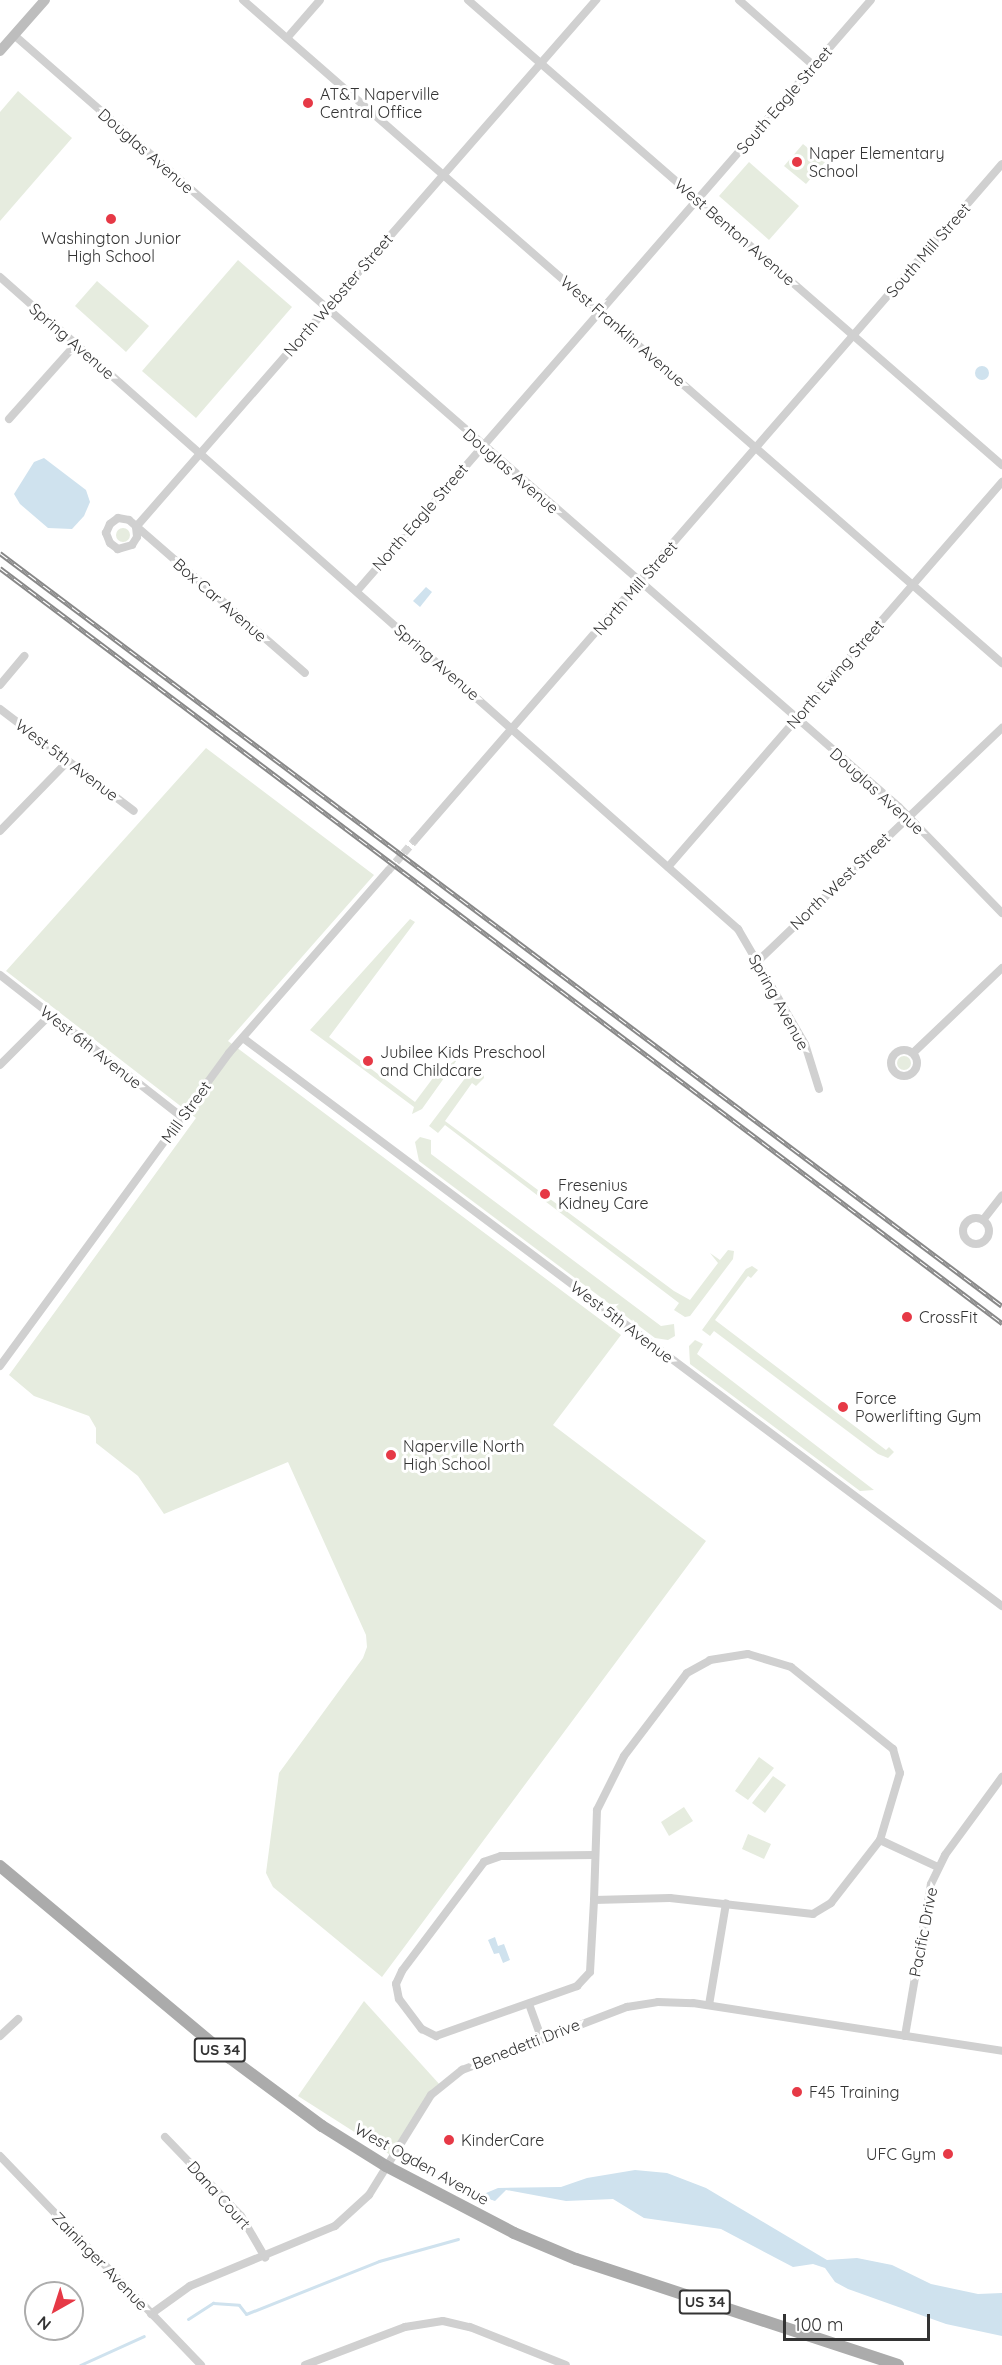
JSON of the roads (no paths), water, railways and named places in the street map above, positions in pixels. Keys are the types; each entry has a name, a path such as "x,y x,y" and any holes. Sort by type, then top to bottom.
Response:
{"main road":[{"path":"0,51 45,0"},
{"name":"West Ogden Avenue","path":"0,1866 230,2058 322,2126 386,2166 514,2233 576,2259 898,2365"}],"street":[{"name":"West Franklin Avenue","path":"243,0 1002,663"},
{"path":"287,38 320,0"},
{"name":"West Benton Avenue","path":"468,0 1002,465"},
{"name":"North Webster Street","path":"136,527 129,519 114,520 107,528 107,538 113,546 128,548 137,537 136,527 596,0"},
{"path":"739,0 813,65"},
{"name":"South Eagle Street","path":"697,199 871,0"},
{"name":"Douglas Avenue","path":"14,35 907,816 1002,913"},
{"name":"South Mill Street","path":"854,336 1002,164"},
{"name":"North Eagle Street","path":"357,591 482,444 697,199"},
{"name":"Spring Avenue","path":"0,277 738,929 805,1044 819,1089"},
{"name":"North Mill Street","path":"415,840 854,336"},
{"path":"9,419 76,344"},
{"name":"North Ewing Street","path":"668,867 1002,482"},
{"name":"Box Car Avenue","path":"136,527 305,673"},
{"path":"0,685 24,656"},
{"name":"West 5th Avenue","path":"0,709 134,811"},
{"name":"North West Street","path":"757,962 907,816 1000,734"},
{"path":"0,831 68,761"},
{"name":"Mill Street","path":"0,1366 243,1038 388,871"},
{"path":"913,1053 1002,968"},
{"name":"West 6th Avenue","path":"0,975 182,1118"},
{"path":"0,1065 50,1015"},
{"name":"West 5th Avenue","path":"243,1038 1002,1606"},
{"path":"983,1220 1002,1196"},
{"path":"594,1856 492,1857 471,1876 396,1984 399,1999 422,2029 436,2036 530,2004 577,1986 588,1978 594,1900 597,1810 612,1776 637,1738 687,1673 710,1660 739,1654 761,1656 790,1667 893,1749 900,1773 880,1840 820,1912 804,1914 670,1898 594,1900"},
{"name":"Pacific Drive","path":"905,2036 925,1909 938,1867 1002,1777"},
{"path":"880,1840 938,1867"},
{"path":"709,2005 726,1903"},
{"name":"Benedetti Drive","path":"151,2314 178,2292 335,2226 365,2200 418,2113 442,2085 476,2062 541,2037 641,2004 672,2001 709,2005 1002,2051"},
{"path":"530,2004 541,2037"},
{"path":"0,2036 18,2019"},
{"name":"Dana Court","path":"165,2137 241,2216 265,2257"},
{"name":"Zaininger Avenue","path":"0,2156 201,2365"},
{"path":"305,2365 405,2327 442,2321 470,2327 566,2365"}],"water":[{"path":"982,366 987,368 989,373 987,378 982,380 977,378 975,373 977,368"},
{"path":"44,458 86,490 90,502 84,516 72,529 48,528 20,504 14,494 34,462"},
{"path":"426,587 432,592 420,607 413,601"},
{"path":"495,1937 498,1946 504,1944 510,1960 503,1963 499,1953 494,1954 488,1940"},
{"path":"635,2170 667,2173 706,2188 827,2260 857,2258 892,2265 931,2284 978,2294 1002,2293 1002,2336 946,2324 848,2289 835,2282 825,2268 813,2264 793,2267 721,2229 644,2218 613,2199 566,2201 506,2190 495,2201 479,2196 498,2188 561,2187 587,2178"}],"waterway":[{"path":"188,2319 213,2303 239,2305 246,2314 379,2261 458,2239"},
{"path":"80,2365 144,2336"}],"tunnel":[{"path":"388,871 415,840"}],"railway":[{"path":"0,553 1002,1306"},
{"path":"0,568 1002,1323"}],"place":[{"name":"AT&T Naperville Central Office","path":"308,103"},
{"name":"Naper Elementary School","path":"797,162"},
{"name":"Washington Junior High School","path":"111,219"},
{"name":"Jubilee Kids Preschool and Childcare","path":"368,1061"},
{"name":"Fresenius Kidney Care","path":"545,1194"},
{"name":"CrossFit","path":"907,1317"},
{"name":"Force Powerlifting Gym","path":"843,1407"},
{"name":"Naperville North High School","path":"391,1455"},
{"name":"F45 Training","path":"797,2092"},
{"name":"KinderCare","path":"449,2140"},
{"name":"UFC Gym","path":"948,2154"}]}
